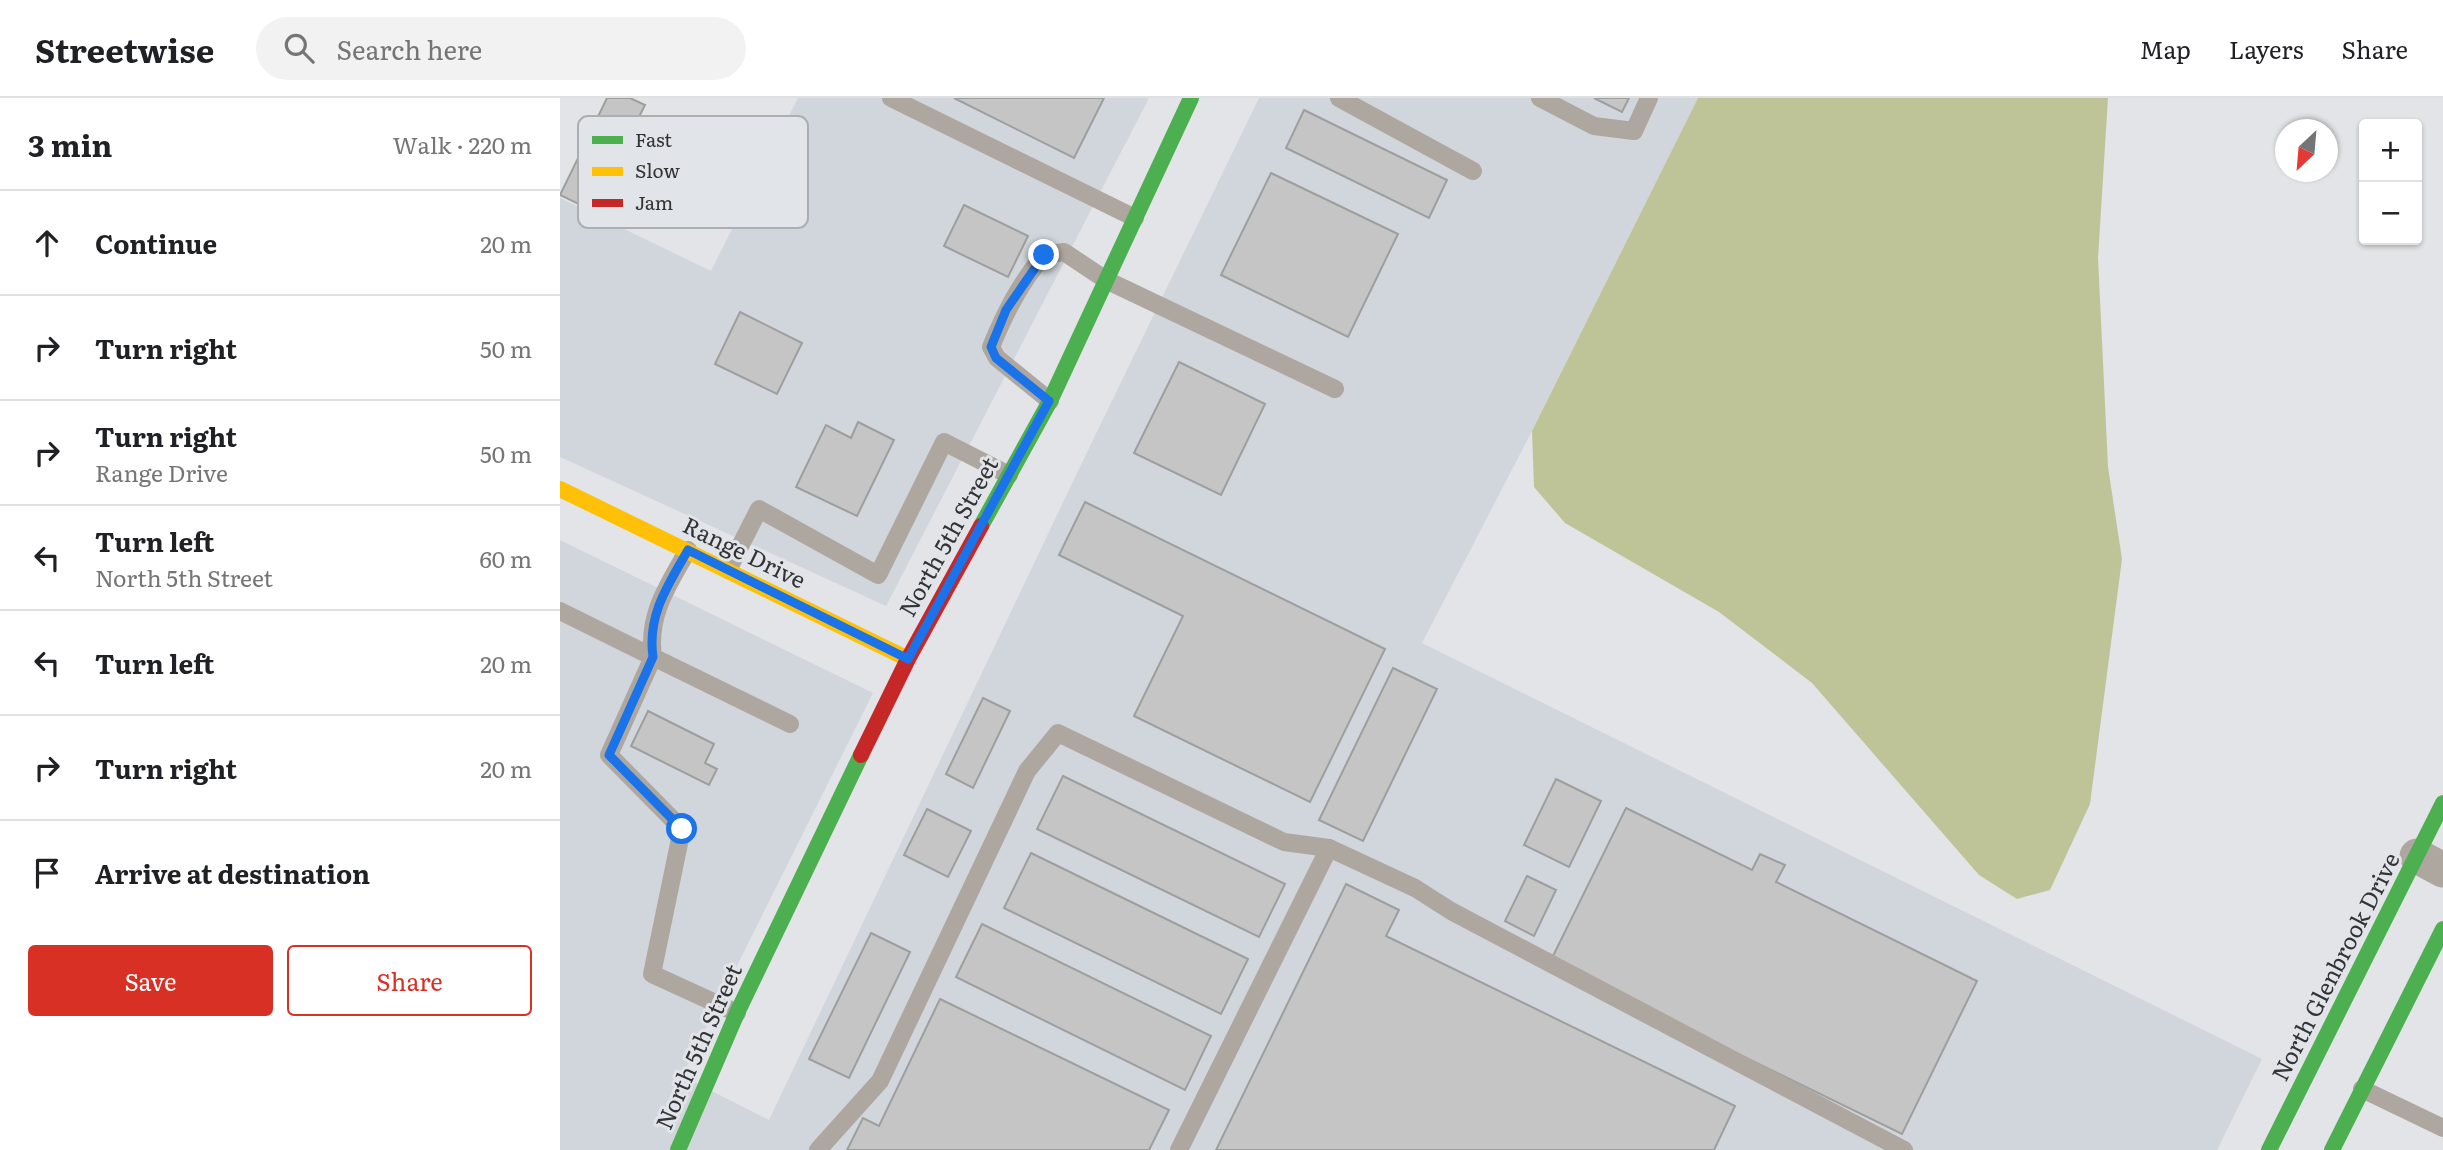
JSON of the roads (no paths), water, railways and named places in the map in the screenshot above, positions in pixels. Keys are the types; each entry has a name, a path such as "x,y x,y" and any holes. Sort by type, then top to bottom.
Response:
{"street":[{"name":"North 5th Street","path":"678,1150 737,1013 908,659 1049,401 1191,98"},
{"name":"Range Drive","path":"560,489 908,659"},
{"name":"North Glenbrook Drive","path":"2269,1150 2430,863 2443,803"},
{"path":"2332,1150 2443,929"}],"lane":[{"path":"891,98 1135,218"},
{"path":"1339,98 1473,171"},
{"path":"1540,98 1594,126 1634,131 1649,98"},
{"path":"1049,401 996,358 991,347 1006,310 1044,255 1064,252 1106,279 1335,390"},
{"path":"728,570 759,509 878,575 944,442 1009,475"},
{"path":"688,550 658,602 651,646 653,657 609,755 682,829 652,974 737,1013"},
{"path":"560,611 790,724"},
{"path":"818,1150 880,1081 1027,771 1058,733 1284,842 1329,848 1415,888 1451,911 1904,1150"},
{"path":"1179,1150 1329,848"},
{"path":"2362,1088 2443,1128"}]}
